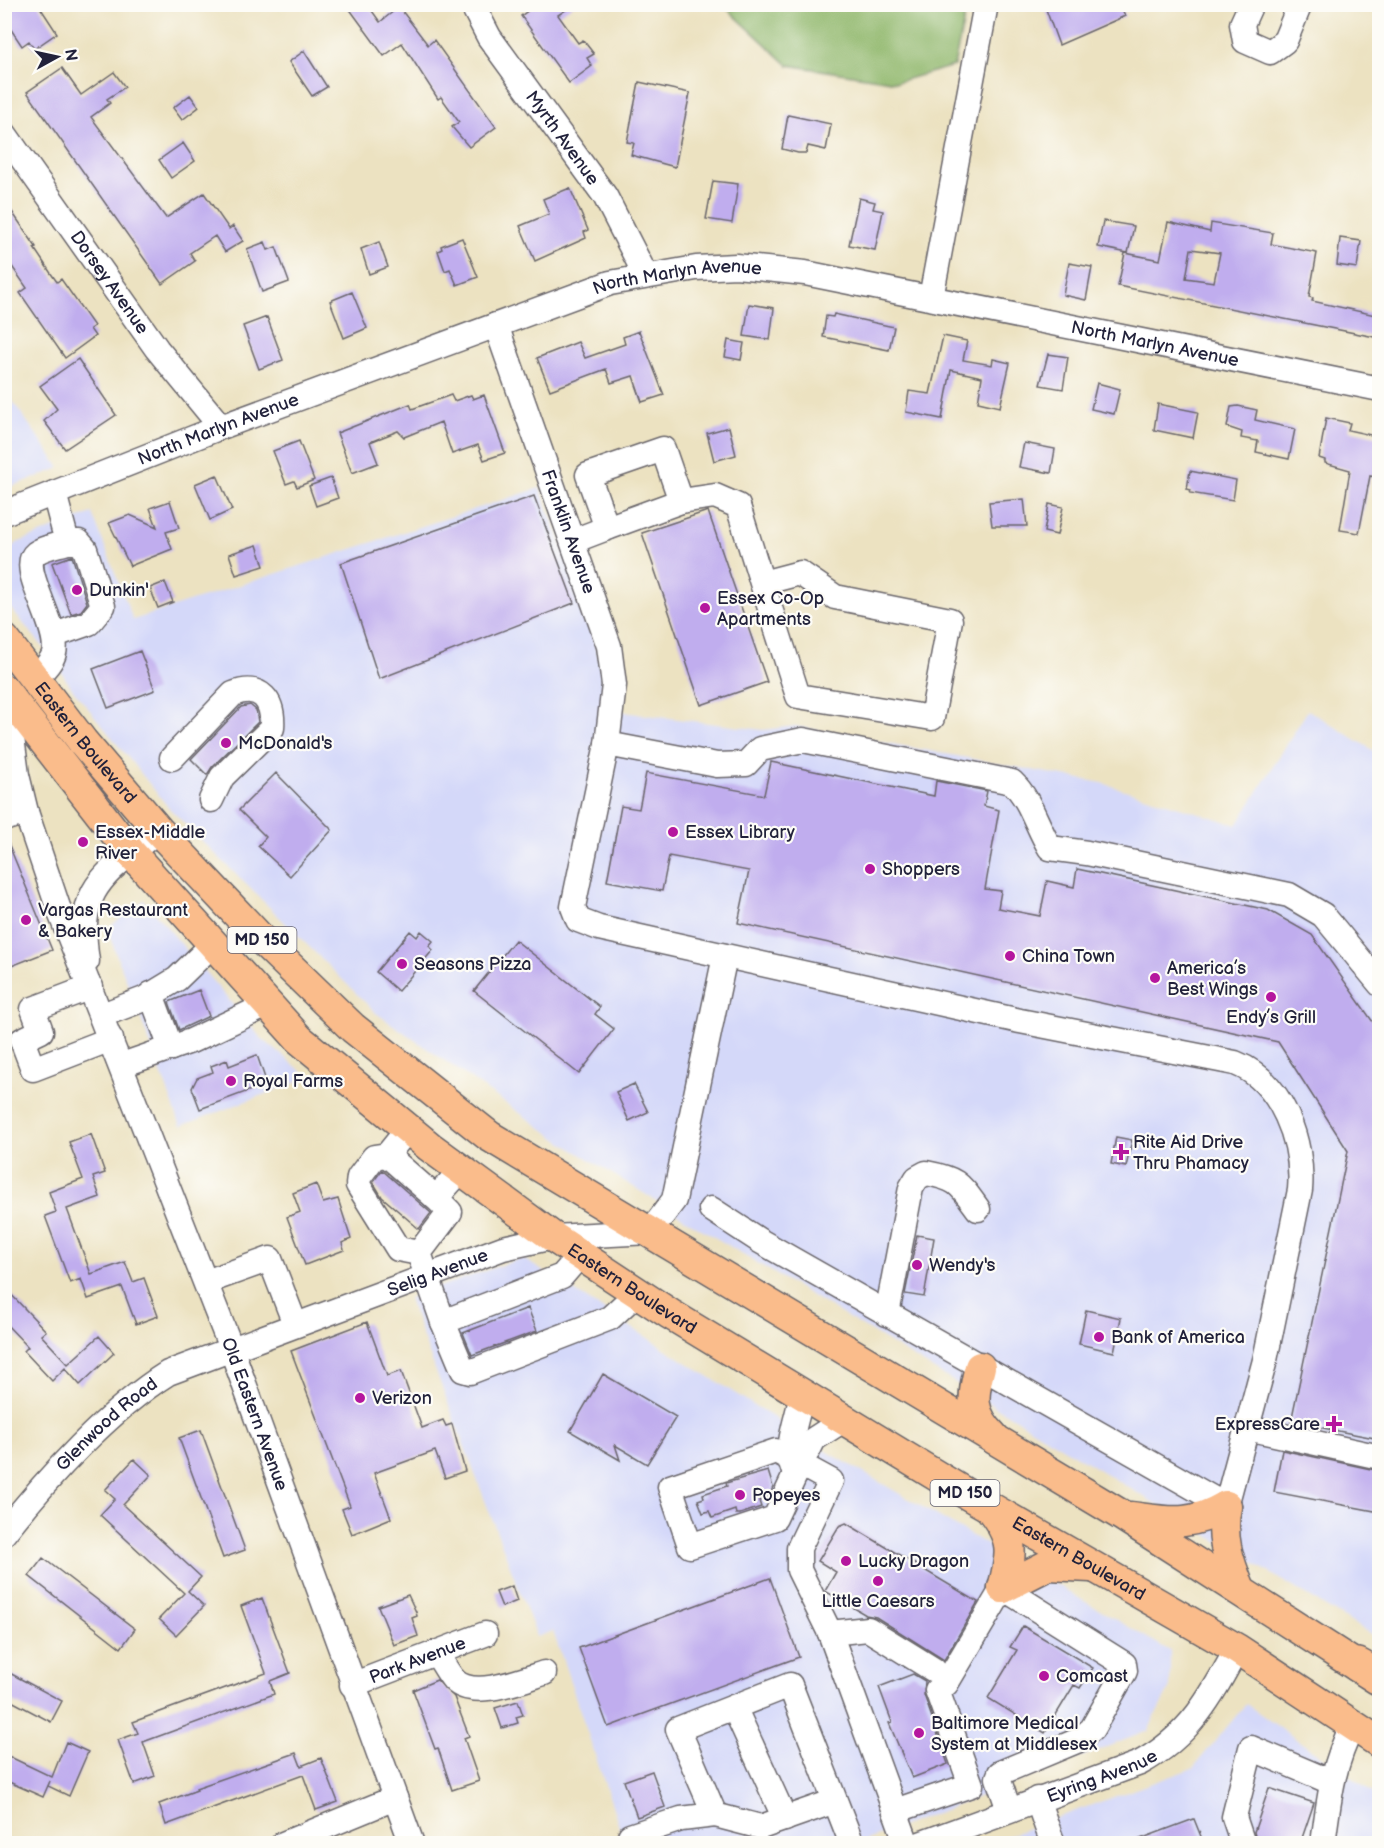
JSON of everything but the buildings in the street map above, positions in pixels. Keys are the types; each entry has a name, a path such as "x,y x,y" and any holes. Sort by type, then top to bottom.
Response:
{"main road":[{"name":"Eastern Boulevard","path":"4,639 83,742 158,830 261,939 354,1028 489,1136 1122,1516 1372,1674"},
{"name":"Eastern Boulevard","path":"5,692 82,786 131,853 298,1039 461,1170 637,1293 988,1506 1237,1649 1380,1743"},
{"path":"980,1367 974,1405 980,1423 997,1440"},
{"path":"988,1506 1006,1529 1011,1544 1003,1588"},
{"path":"1122,1516 1180,1523 1206,1518 1226,1506"},
{"path":"1226,1506 1222,1524 1225,1551 1240,1590"},
{"path":"1003,1588 1048,1565 1097,1567"}],"street":[{"name":"Myrth Avenue","path":"472,4 489,37 605,196 646,276"},
{"path":"932,298 986,4"},
{"path":"1251,4 1242,24 1245,41 1270,52 1286,41 1300,4"},
{"name":"Dorsey Avenue","path":"4,133 157,349 221,427"},
{"name":"North Marlyn Avenue","path":"4,513 221,427 610,283 696,268 771,268 805,273 1380,389"},
{"name":"Franklin Avenue","path":"496,325 609,646 614,685 607,744 573,907 578,920 599,928 725,956"},
{"path":"607,528 588,475 663,449 681,501"},
{"path":"54,493 67,542"},
{"path":"573,541 681,501 715,496 738,506 762,584 798,696 932,718 950,620 836,597 800,573 762,584"},
{"path":"35,679 54,655 55,635 30,567 37,553 67,542 79,542 85,549 103,606 89,623 55,635"},
{"path":"172,758 233,694 243,690 253,691 269,703 273,711 272,728 222,777 211,800"},
{"name":"Old Eastern Avenue","path":"5,692 17,775 15,816 59,910 91,987 206,1282 412,1844"},
{"path":"607,744 717,765 746,764 760,749 803,740 1012,783 1026,795 1040,831 1050,848 1087,853 1289,895 1323,915 1380,984"},
{"name":"Old Eastern Avenue","path":"91,987 84,942 84,912 100,880 158,830"},
{"path":"102,1015 151,994 177,979 213,945"},
{"path":"650,1232 674,1200 725,956 1039,1025 1235,1062 1258,1074 1290,1125 1299,1152 1301,1178 1265,1360 1226,1506 887,1314 711,1209"},
{"path":"91,987 33,1009 41,1031 22,1040 33,1069 111,1039"},
{"path":"151,994 171,1048"},
{"path":"122,1065 171,1048 267,1005"},
{"path":"408,1129 387,1155 374,1157 359,1177 358,1185 398,1249 419,1253"},
{"path":"387,1155 450,1212 419,1253"},
{"path":"436,1198 461,1170"},
{"path":"887,1314 912,1188 917,1178 926,1173 950,1178 961,1186 978,1209"},
{"name":"Selig Avenue","path":"231,1348 503,1248 554,1237 650,1232"},
{"path":"419,1253 443,1322 463,1370 470,1372 610,1318 637,1293"},
{"path":"443,1322 562,1276 580,1255"},
{"path":"206,1282 270,1259 295,1324"},
{"name":"Glenwood Road","path":"4,1533 27,1504 140,1390 168,1373 231,1348"},
{"path":"802,1394 796,1425 789,1441 790,1459 795,1475 775,1518 690,1546 670,1487 776,1451 790,1459 831,1481 799,1548 799,1570 830,1633 907,1844"},
{"path":"790,1459 808,1450 814,1439 845,1419"},
{"path":"1247,1428 1380,1457"},
{"path":"895,1811 971,1785 937,1690 946,1684 1003,1588 1124,1664 1125,1671 1092,1729 1079,1740 1000,1773 998,1778 1009,1810"},
{"path":"830,1633 868,1629 934,1670"},
{"name":"Park Avenue","path":"352,1685 484,1634"},
{"name":"Eyring Avenue","path":"920,1844 1140,1762 1174,1741 1198,1715 1237,1649"},
{"path":"436,1653 455,1681 466,1688 499,1687 544,1673"},
{"path":"715,1815 678,1729 790,1685 852,1844"},
{"path":"734,1707 785,1819"},
{"path":"1323,1844 1331,1782 1339,1752 1353,1725"},
{"path":"1243,1844 1234,1817 1251,1748 1331,1782"},
{"path":"283,1844 395,1798"},
{"path":"1037,1799 1053,1844"},
{"path":"630,1836 681,1819 715,1815 761,1827 835,1801"}],"shaded area":[{"path":"4,389 60,468 5,489 4,489"},
{"path":"540,488 588,614 602,674 604,707 630,713 763,730 795,726 1102,783 1237,825 1308,710 1379,754 1379,1639 566,1145 376,1013 169,808 71,687 51,656 5,602 5,554 17,543 92,513 133,620"},
{"path":"144,900 261,1038 304,1073 299,1081 181,1126 107,929"},
{"path":"522,1258 826,1451 1170,1651 1170,1687 1148,1731 859,1843 625,1843 553,1631 537,1637 408,1298"},
{"path":"1246,1704 1379,1797 1379,1843 985,1844 1193,1768"}],"green space":[{"path":"723,5 967,5 954,66 897,82 788,65"}],"place":[{"name":"Dunkin'","path":"77,590"},
{"name":"Essex Co-Op Apartments","path":"705,608"},
{"name":"McDonald's","path":"226,743"},
{"name":"Essex Library","path":"673,832"},
{"name":"Essex-Middle River","path":"83,842"},
{"name":"Shoppers","path":"870,869"},
{"name":"Vargas Restaurant & Bakery","path":"26,920"},
{"name":"China Town","path":"1010,956"},
{"name":"Seasons Pizza","path":"402,964"},
{"name":"America’s Best Wings","path":"1155,978"},
{"name":"Endy’s Grill","path":"1271,997"},
{"name":"Royal Farms","path":"231,1081"},
{"name":"Rite Aid Drive Thru Phamacy","path":"1121,1152"},
{"name":"Wendy's","path":"917,1265"},
{"name":"Bank of America","path":"1099,1337"},
{"name":"Verizon","path":"360,1398"},
{"name":"ExpressCare","path":"1334,1424"},
{"name":"Popeyes","path":"740,1495"},
{"name":"Lucky Dragon","path":"846,1561"},
{"name":"Little Caesars","path":"878,1581"},
{"name":"Comcast","path":"1044,1676"},
{"name":"Baltimore Medical System at Middlesex","path":"919,1733"}]}
